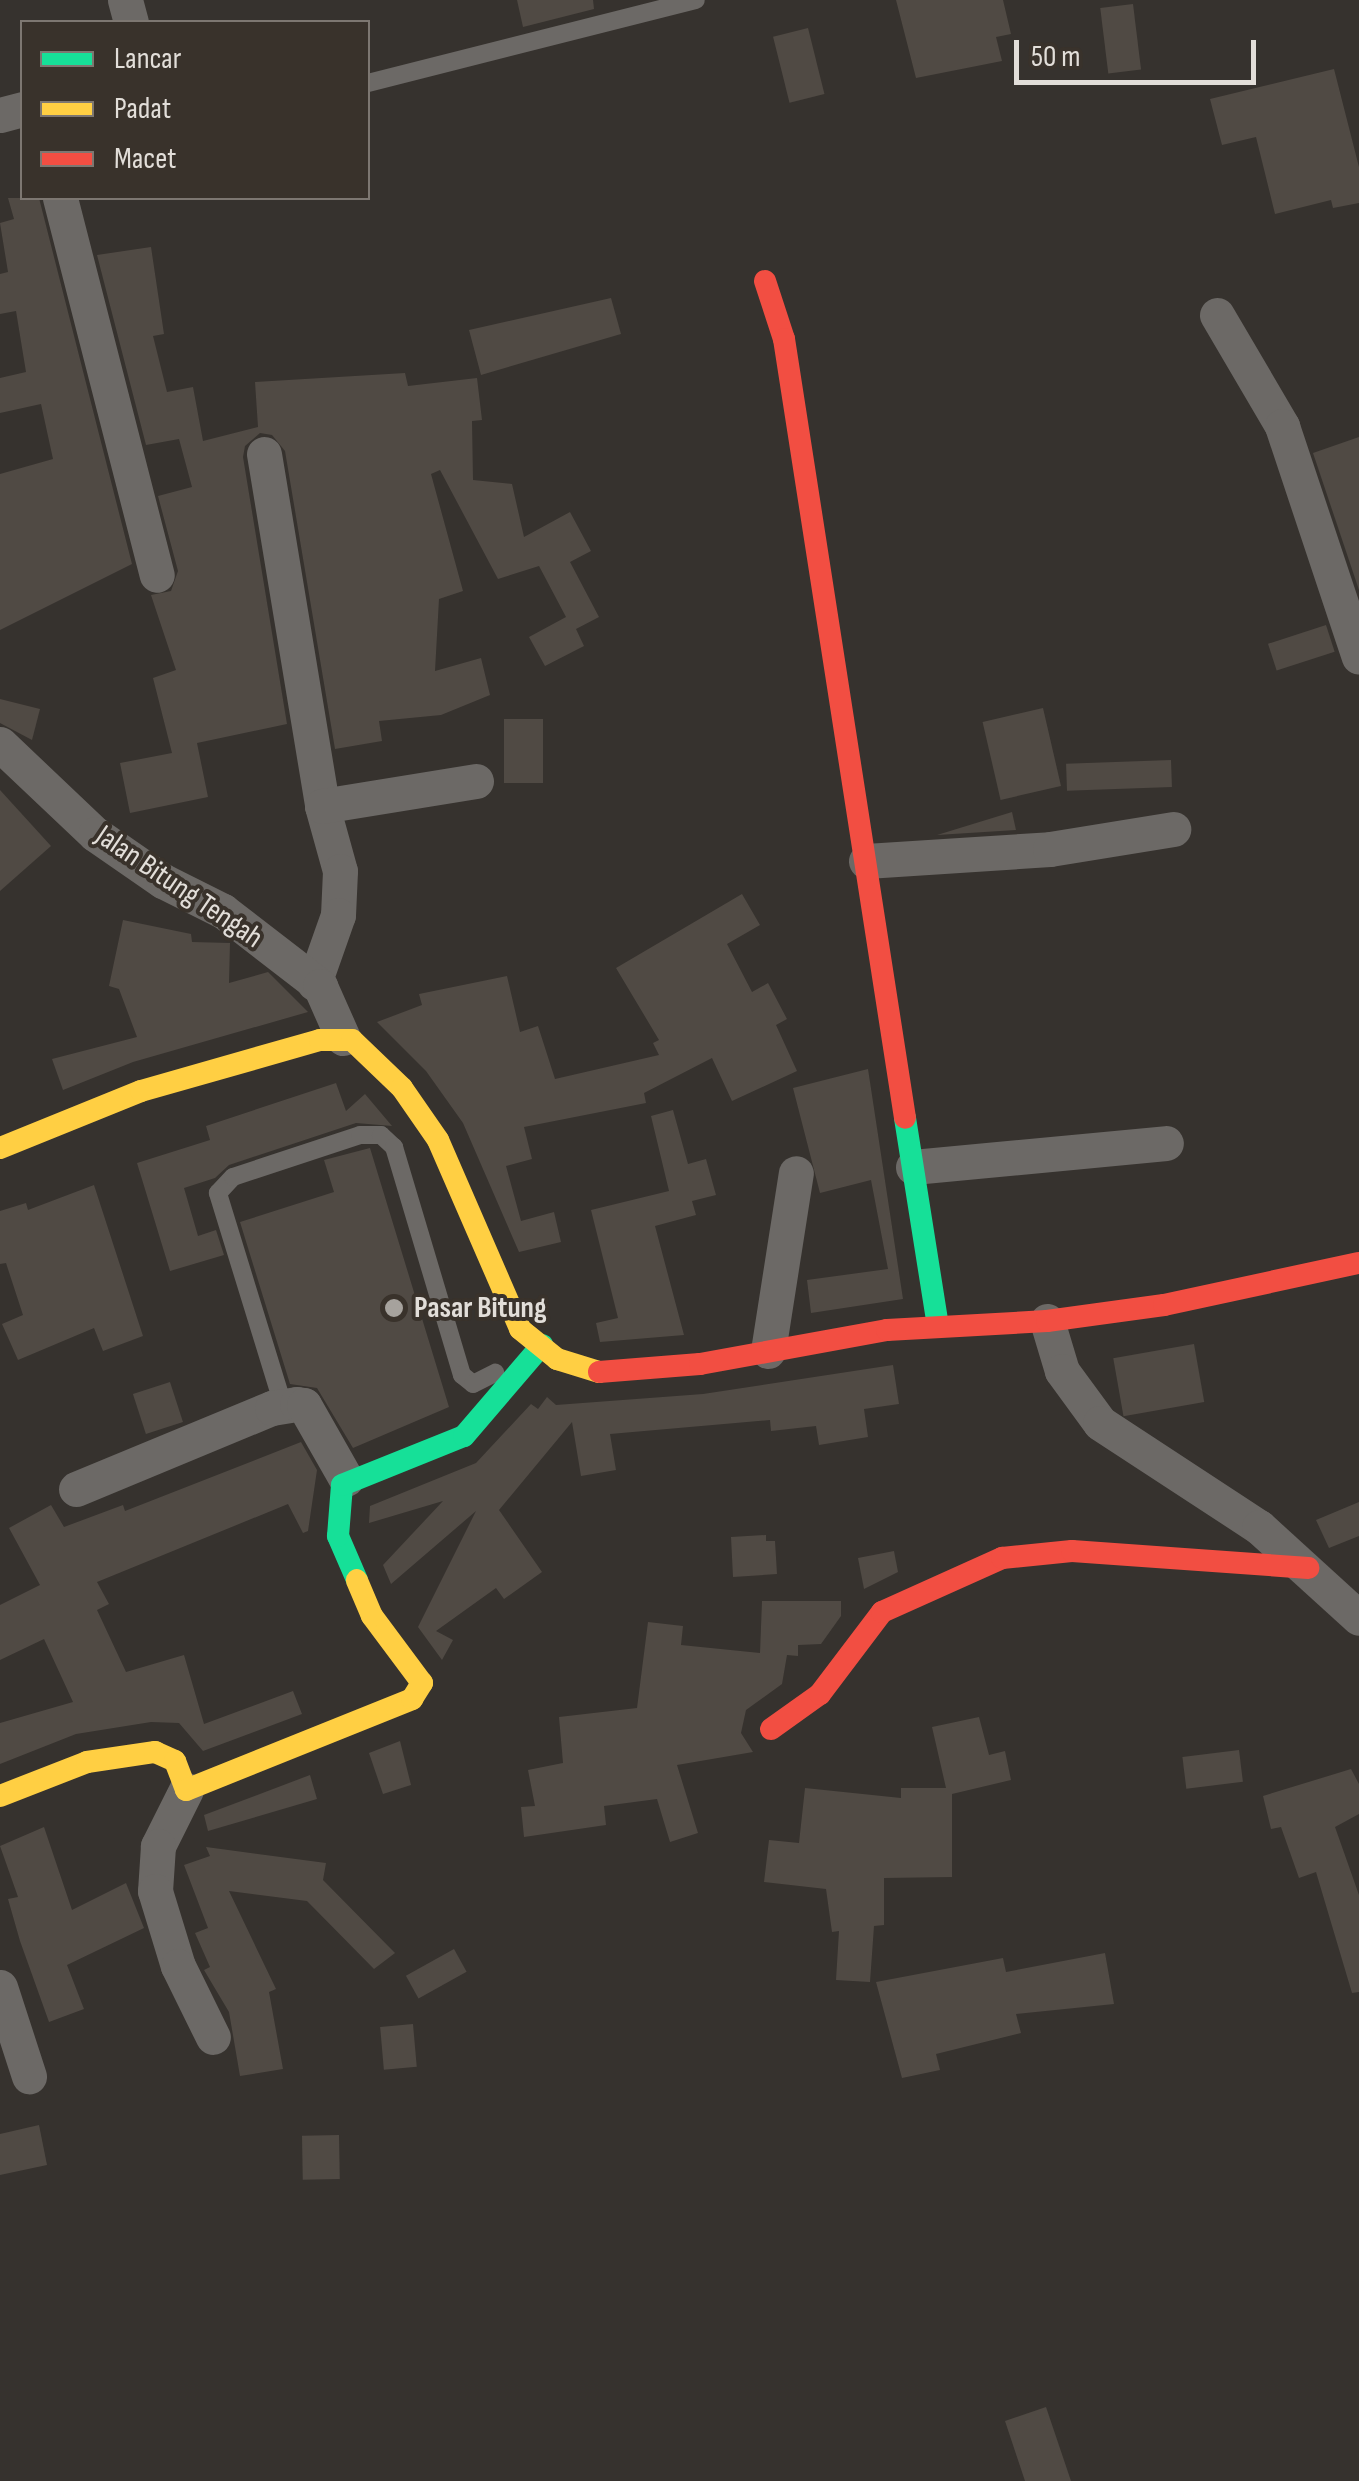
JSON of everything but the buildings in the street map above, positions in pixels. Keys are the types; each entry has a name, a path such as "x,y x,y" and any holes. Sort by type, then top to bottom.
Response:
{"street":[{"path":"61,200 158,575"},
{"path":"765,280 784,339 938,1326"},
{"path":"1217,315 1282,426 1359,658"},
{"path":"264,454 340,896 314,983"},
{"name":"Jalan Bitung Tengah","path":"0,744 95,834 163,881 224,911 314,983 329,998 343,1038"},
{"path":"322,806 476,781"},
{"path":"866,861 1050,849 1173,829"},
{"path":"0,1148 116,1099 343,1038 375,1058 428,1124 466,1200 502,1298 536,1344 573,1368 610,1374 938,1326 1047,1321 1193,1300 1359,1263"},
{"path":"913,1168 1166,1142"},
{"path":"768,1352 796,1173"},
{"path":"1047,1321 1062,1370 1100,1423 1259,1528 1308,1568 1359,1618"},
{"path":"346,1479 464,1436 536,1344"},
{"path":"76,1489 272,1408 304,1404 346,1479 338,1536 372,1616 422,1684 387,1714 186,1790 158,1846 155,1890 178,1966 213,2037"},
{"path":"772,1729 820,1694 882,1612 1002,1558 1072,1552 1308,1568"},
{"path":"0,1796 87,1762 155,1752 175,1761 186,1790"},
{"path":"0,1987 29,2076"}],"lane":[{"path":"370,82 696,0"},
{"path":"284,1408 218,1193 233,1177 360,1135 381,1135 394,1147 466,1381 489,1377 536,1344"}],"traffic: fast":[{"path":"905,1118 938,1326"},
{"path":"357,1580 338,1536 342,1485 464,1436 542,1345"}],"traffic: slow":[{"path":"0,1148 141,1091 320,1040 352,1040 402,1088 438,1140 520,1329 557,1359 599,1372"},
{"path":"0,1796 87,1762 155,1752 175,1761 186,1790 412,1699 422,1683 372,1616 357,1580"}],"traffic: jam":[{"path":"765,281 784,339 905,1118"},
{"path":"599,1372 700,1364 887,1330 1047,1321 1164,1305 1359,1263"},
{"path":"771,1729 820,1694 882,1612 1002,1558 1072,1551 1308,1568"}],"place":[{"name":"Pasar Bitung","path":"394,1308"}]}
